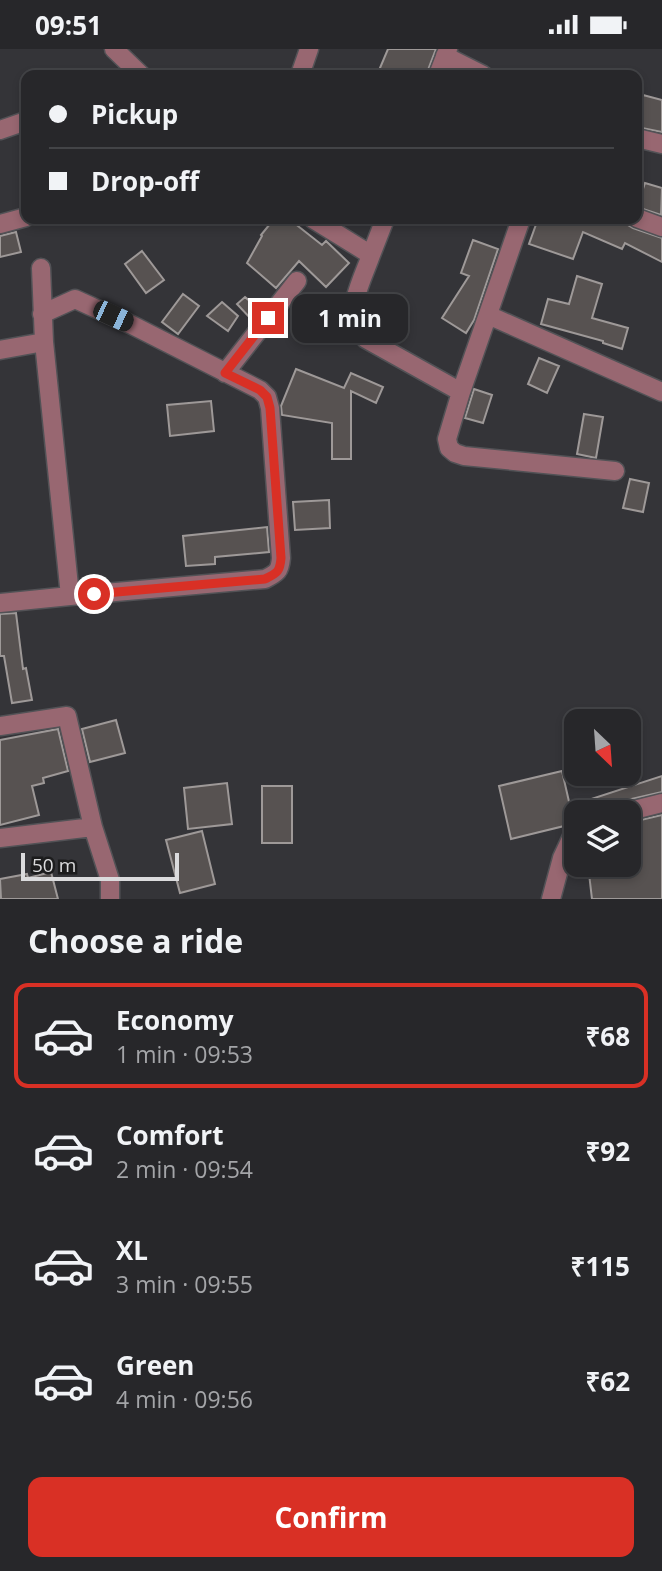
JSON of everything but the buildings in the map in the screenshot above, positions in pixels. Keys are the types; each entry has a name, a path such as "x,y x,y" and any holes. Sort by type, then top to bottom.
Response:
{"street":[{"path":"114,49 136,70"},
{"path":"302,70 309,49"},
{"path":"440,70 447,53 475,70"},
{"path":"0,130 21,123"},
{"path":"642,139 662,144"},
{"path":"0,224 21,218"},
{"path":"642,220 662,227"},
{"path":"321,224 371,255"},
{"path":"383,224 354,306 356,328 366,339 461,392"},
{"path":"519,224 461,392 447,439 449,448 464,456 615,471"},
{"path":"41,268 44,342 70,596"},
{"path":"225,373 297,281"},
{"path":"0,603 265,579 276,573 280,565 270,408 267,397 260,390 75,299 43,314"},
{"path":"488,315 662,392"},
{"path":"0,350 44,342"},
{"path":"0,726 67,716 93,827 110,880 110,899"},
{"path":"641,808 662,803"},
{"path":"0,838 93,827"},
{"path":"551,899 564,854"}],"route":[{"path":"94,594 265,579 276,573 281,558 270,408 267,397 260,390 225,373 268,318"}]}
